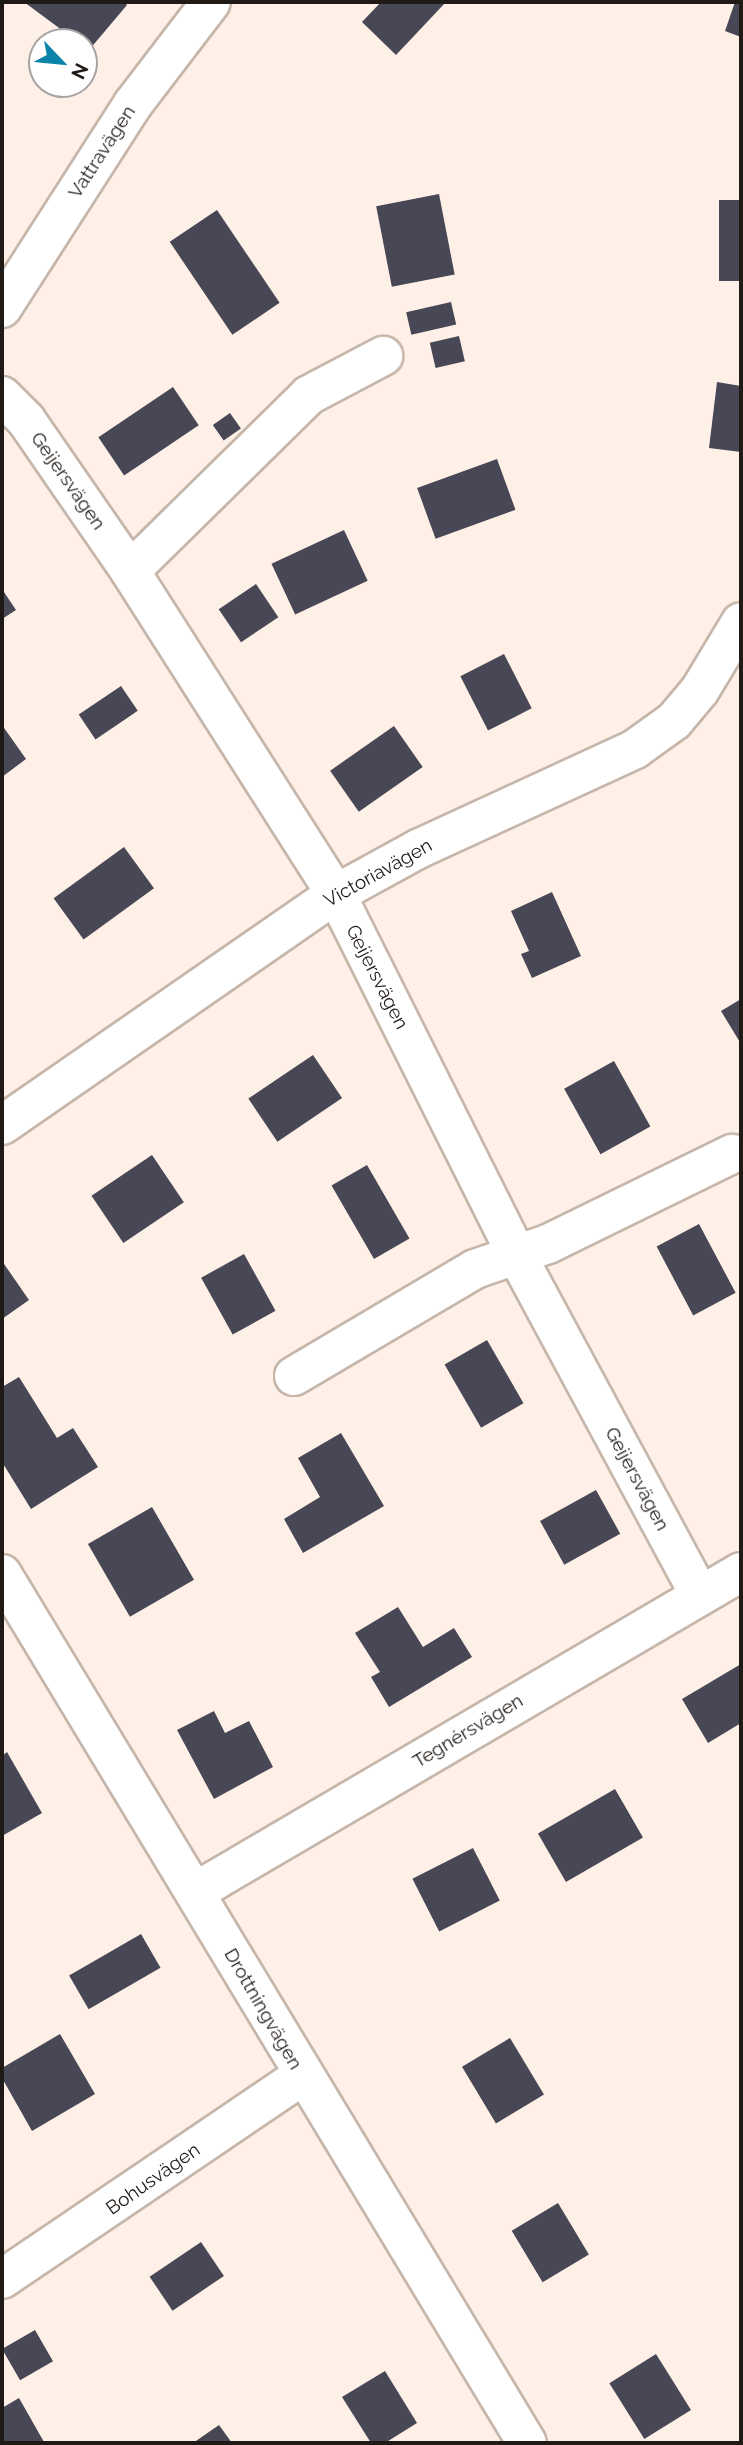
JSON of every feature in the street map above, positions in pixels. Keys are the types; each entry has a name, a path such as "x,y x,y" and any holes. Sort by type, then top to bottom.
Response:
{"street":[{"name":"Vattravägen","path":"2,308 133,104 211,2"},
{"path":"130,571 309,395 383,356"},
{"name":"Geijersvägen","path":"2,396 26,420 130,571 336,894 515,1252 699,1594"},
{"name":"Victoriavägen","path":"2,1125 336,894 418,849 635,749 674,721 700,690 741,622"},
{"path":"293,1376 475,1269 515,1252 548,1244 732,1154"},
{"name":"Tegnérsvägen","path":"195,1892 699,1594 741,1572"},
{"name":"Drottningvägen","path":"2,1574 195,1892 302,2076 527,2443"},
{"name":"Bohusvägen","path":"2,2279 302,2076"}],"building":[{"path":"24,2 124,2 127,5 98,39 98,28 59,28"},
{"path":"381,2 446,2 396,55 362,22"},
{"path":"735,2 741,2 741,37 725,31"},
{"path":"439,194 455,274 392,287 376,206"},
{"path":"719,200 741,200 741,281 719,281"},
{"path":"217,210 280,303 232,335 170,242"},
{"path":"451,302 456,324 411,335 406,312"},
{"path":"459,336 465,361 436,368 430,343"},
{"path":"717,382 741,386 741,452 709,448"},
{"path":"173,387 199,425 124,475 98,437"},
{"path":"230,413 241,429 224,441 213,425"},
{"path":"497,459 515,510 436,539 417,488"},
{"path":"344,530 368,581 295,615 271,564"},
{"path":"256,584 278,617 241,642 219,609"},
{"path":"2,589 16,610 2,619"},
{"path":"504,654 532,708 488,731 460,676"},
{"path":"121,686 138,711 95,739 79,715"},
{"path":"2,725 26,759 2,777"},
{"path":"394,726 423,767 359,812 330,771"},
{"path":"124,847 154,888 84,939 54,898"},
{"path":"552,892 581,956 532,978 521,954 529,951 511,911"},
{"path":"741,999 741,1044 721,1011"},
{"path":"313,1055 342,1098 277,1142 248,1099"},
{"path":"614,1061 650,1127 601,1154 564,1089"},
{"path":"152,1155 184,1202 123,1243 91,1196"},
{"path":"367,1165 410,1239 374,1259 331,1186"},
{"path":"699,1224 736,1293 693,1315 657,1247"},
{"path":"244,1254 276,1311 233,1335 201,1278"},
{"path":"2,1261 29,1300 2,1319"},
{"path":"487,1340 524,1403 481,1428 445,1364"},
{"path":"19,1377 57,1438 73,1428 98,1467 31,1509 2,1462 2,1387"},
{"path":"341,1433 384,1506 303,1553 284,1519 320,1497 298,1458"},
{"path":"596,1490 620,1534 564,1565 540,1521"},
{"path":"152,1507 194,1580 130,1617 88,1544"},
{"path":"398,1607 423,1647 454,1628 472,1657 389,1707 371,1677 380,1672 355,1633"},
{"path":"741,1664 741,1723 708,1743 682,1699"},
{"path":"214,1711 225,1733 249,1721 273,1767 214,1799 177,1730"},
{"path":"7,1752 42,1813 2,1836 2,1756"},
{"path":"615,1789 643,1837 566,1882 538,1833"},
{"path":"473,1848 500,1901 439,1931 412,1879"},
{"path":"141,1934 160,1968 89,2009 69,1976"},
{"path":"60,2034 95,2094 32,2131 2,2078 2,2068"},
{"path":"510,2038 544,2095 496,2123 462,2067"},
{"path":"558,2203 589,2254 543,2282 512,2231"},
{"path":"201,2242 224,2276 173,2311 150,2277"},
{"path":"35,2330 53,2361 20,2380 2,2349"},
{"path":"656,2354 691,2410 644,2439 609,2383"},
{"path":"385,2371 417,2423 385,2443 371,2443 342,2397"},
{"path":"19,2398 44,2442 2,2443 2,2408"},
{"path":"219,2425 232,2443 193,2443"}]}
